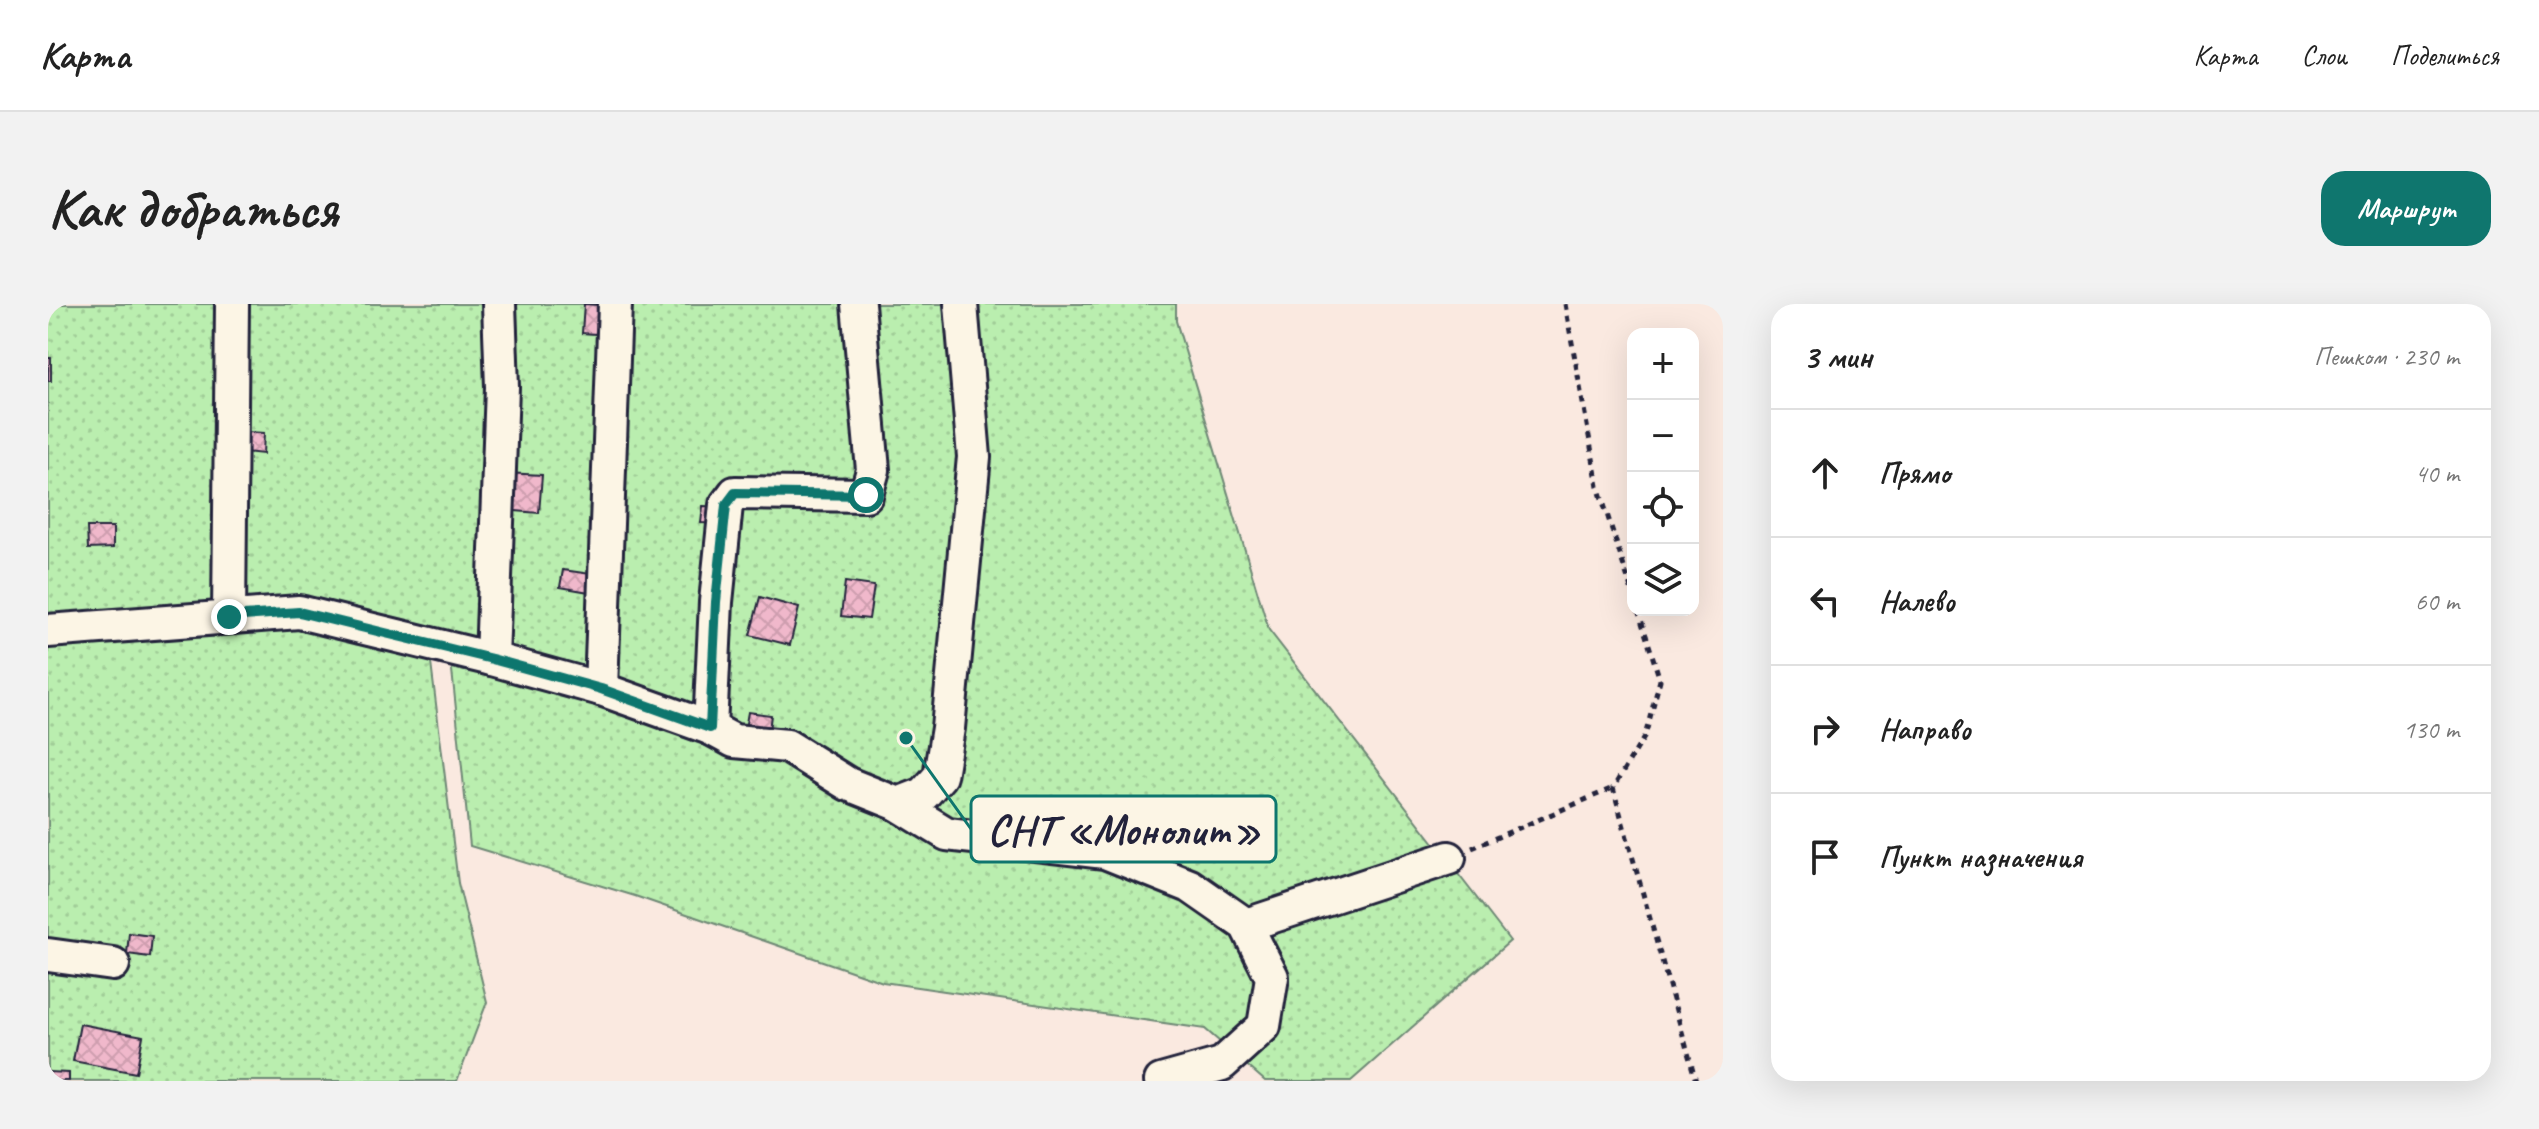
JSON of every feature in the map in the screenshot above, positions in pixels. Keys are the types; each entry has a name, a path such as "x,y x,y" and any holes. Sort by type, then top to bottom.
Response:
{"lane":[{"path":"229,617 232,304"},
{"path":"492,659 502,387 499,304"},
{"path":"601,689 615,304"},
{"path":"710,728 716,602 726,505 735,493 866,495 873,470 858,304"},
{"path":"898,804 924,794 940,776 948,728 974,457 961,304"},
{"path":"48,631 299,612 601,689 710,728 734,741 787,746 848,784 898,804 947,834 1105,852 1190,886 1246,925 1272,977 1264,1026 1222,1064 1161,1081"},
{"path":"1246,925 1449,858"},
{"path":"48,955 113,964"}],"path":[{"path":"1565,304 1598,486 1627,576"},
{"path":"1449,858 1613,788 1645,736 1660,680 1640,616"},
{"path":"1613,788 1696,1081"}],"green space":[{"path":"48,304 1176,304 1176,321 1269,630 1510,941 1351,1081 1265,1081 1205,1029 883,982 635,896 470,846 448,631 322,603 48,616"},
{"path":"296,618 429,647 458,883 487,1002 457,1081 48,1081 48,636"}],"building":[{"path":"584,304 612,306 609,335 582,333"},
{"path":"48,358 51,358 51,381 48,381"},
{"path":"246,432 264,433 263,454 244,452"},
{"path":"506,473 542,475 539,513 503,510"},
{"path":"703,506 722,507 721,524 701,523"},
{"path":"87,527 113,527 113,548 88,549"},
{"path":"563,570 598,575 595,593 560,587"},
{"path":"845,582 874,586 869,619 841,616"},
{"path":"760,597 799,608 790,645 750,635"},
{"path":"748,712 771,715 768,738 744,735"},
{"path":"129,933 152,936 150,957 127,954"},
{"path":"80,1024 143,1036 136,1073 73,1061"},
{"path":"48,1072 69,1073 69,1081 48,1081"}],"place":[{"name":"СНТ «Монолит»","path":"906,738"}],"route":[{"path":"229,617 299,612 601,689 710,728 716,602 726,505 735,493 866,495"}]}
